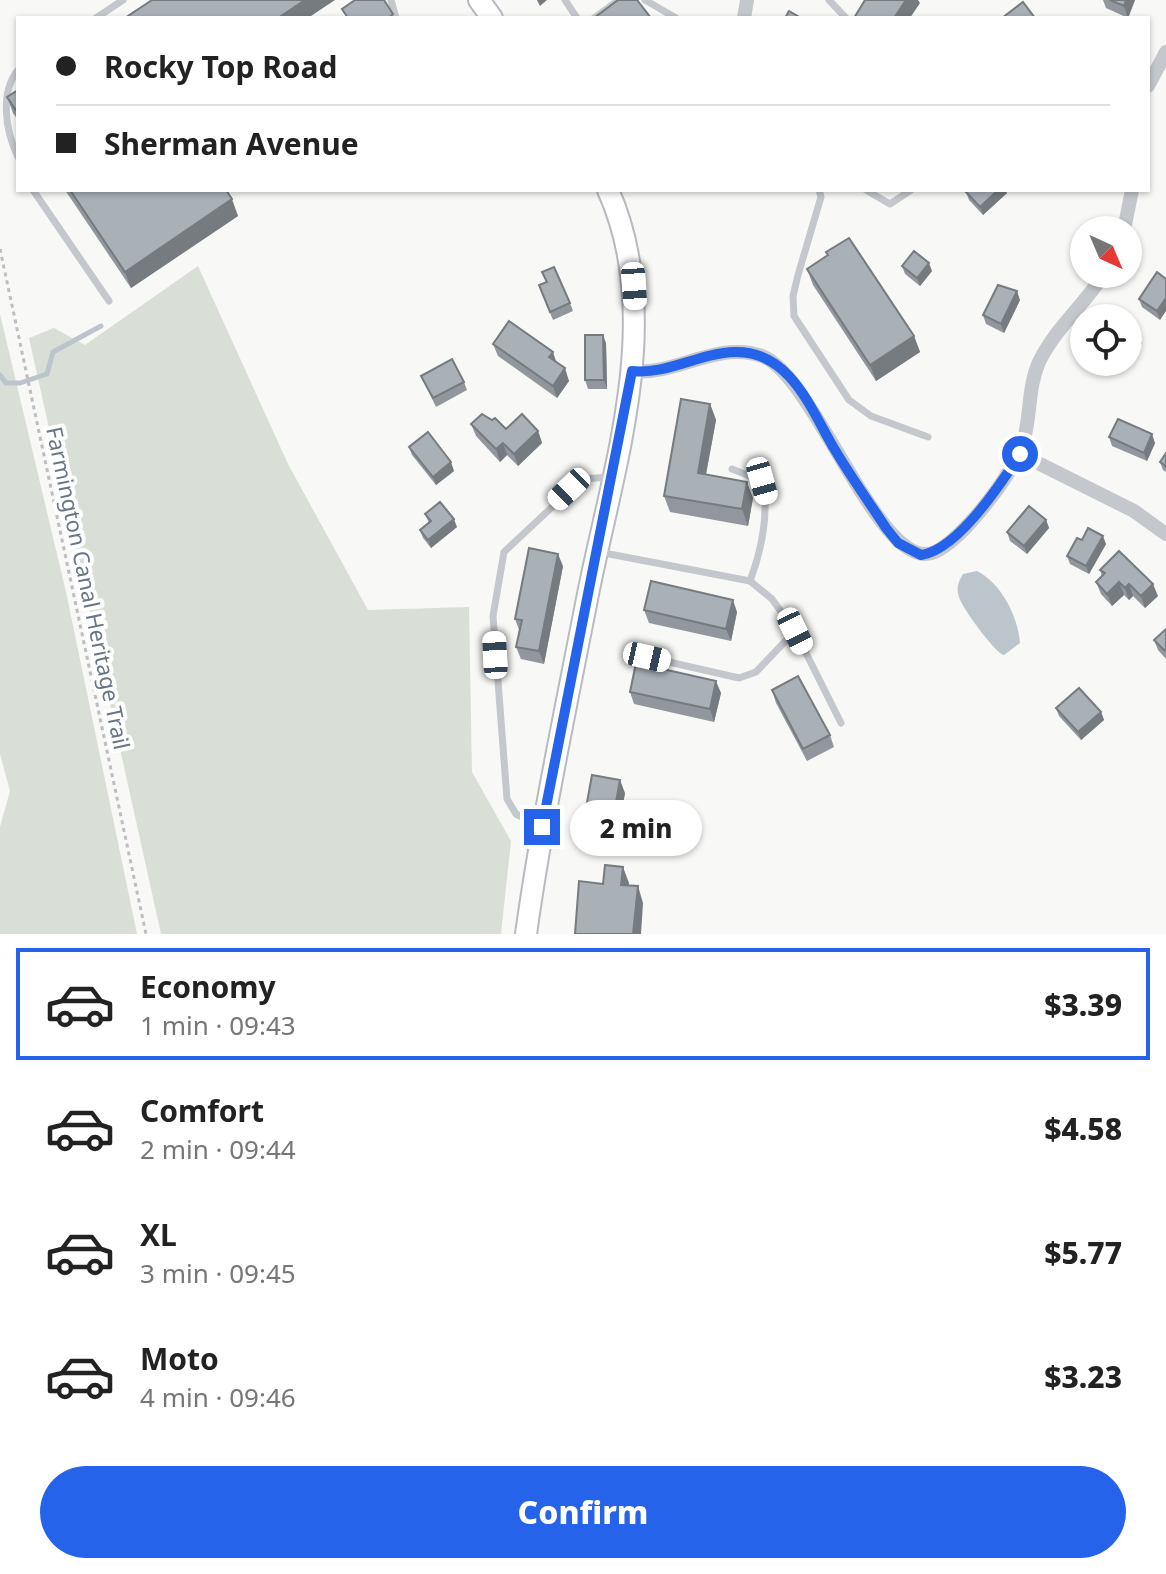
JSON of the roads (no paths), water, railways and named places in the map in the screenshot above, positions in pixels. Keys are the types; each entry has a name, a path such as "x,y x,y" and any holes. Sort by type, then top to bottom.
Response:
{"main road":[{"path":"526,934 542,827 632,371 634,286 623,230 609,192"}],"street":[{"path":"1150,82 1166,52"},
{"path":"1127,216 1132,192"},
{"path":"632,371 656,372 701,358 736,352 769,360 796,384 886,528 898,543 921,555 945,546 958,534 1020,454 1038,364 1050,342 1093,288"},
{"path":"1020,454 1134,511 1166,534"}],"lane":[{"path":"99,16 123,0"},
{"path":"597,16 619,0"},
{"path":"645,0 673,16"},
{"path":"829,0 844,16"},
{"path":"16,73 3,89 0,112 16,152"},
{"path":"34,192 109,301"},
{"path":"820,192 821,197 793,296 794,316 849,400 871,416 928,437"},
{"path":"869,192 890,204 908,192"},
{"path":"732,469 762,481 766,496 758,560 750,581"},
{"path":"542,827 516,814 507,799 493,616 504,552 582,479 611,477"},
{"path":"597,552 750,581 772,599 795,631 841,723"},
{"path":"647,657 739,678 756,672 795,631"}],"waterway":[{"path":"0,375 6,383 20,383 47,374 53,352 101,326"}]}
